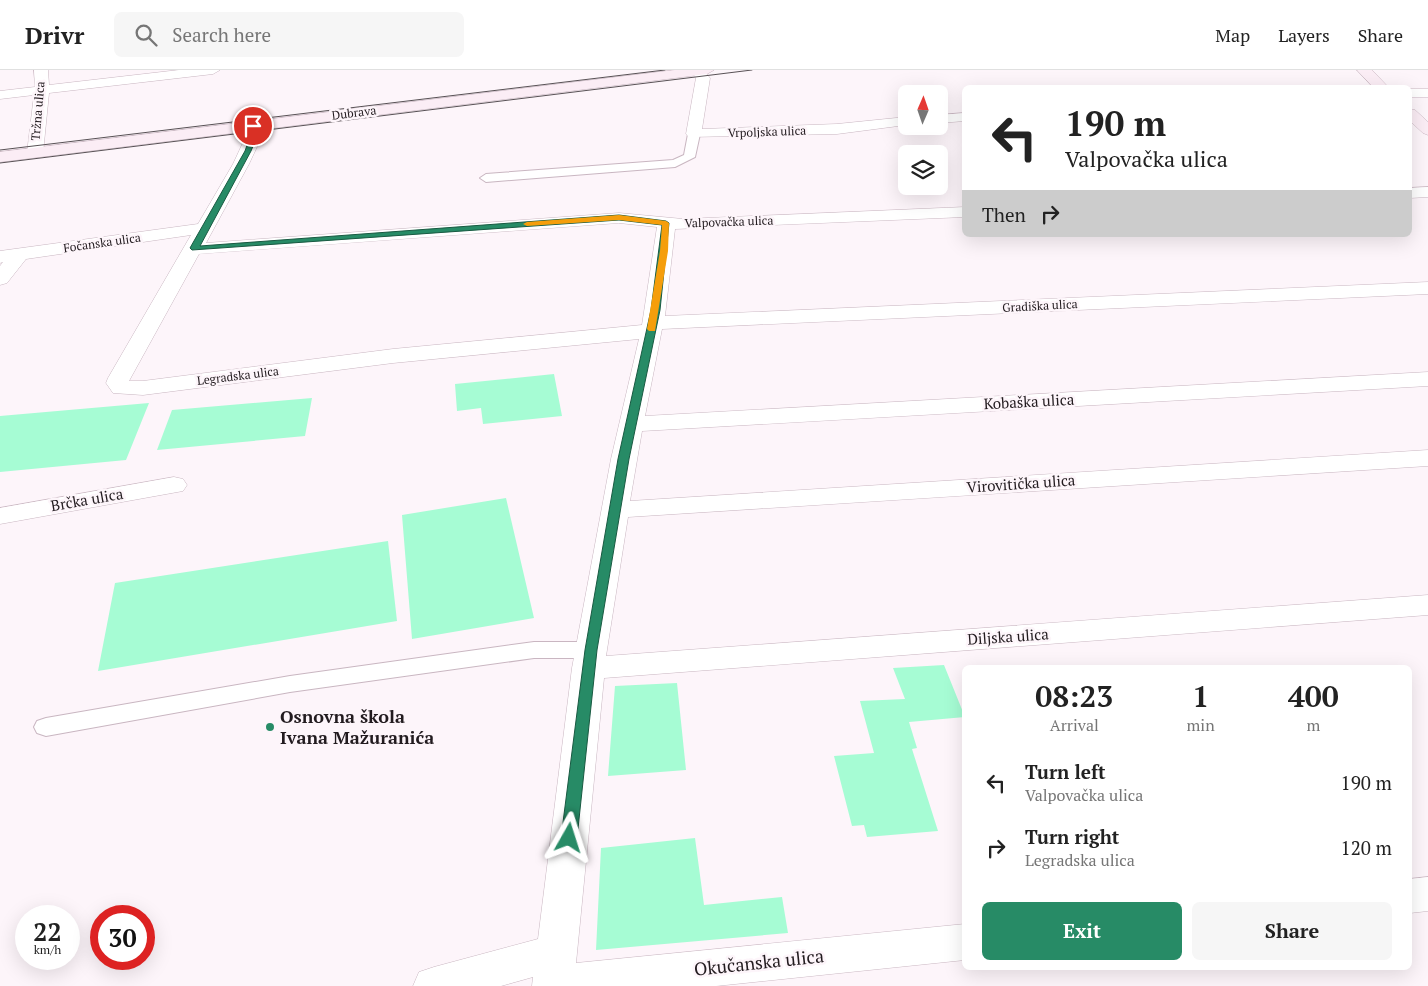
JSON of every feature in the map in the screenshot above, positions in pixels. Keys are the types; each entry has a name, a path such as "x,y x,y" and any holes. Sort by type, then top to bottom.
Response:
{"main road":[{"path":"1364,70 1379,85"},
{"name":"Dubrava","path":"0,157 702,71"},
{"path":"1412,115 1428,130"}],"street":[{"name":"Tržna ulica","path":"35,153 42,90 41,70"},
{"path":"0,95 213,70"},
{"path":"694,134 703,78 702,71"},
{"path":"1412,93 1428,93"},
{"path":"948,118 962,117"},
{"name":"Vrpoljska ulica","path":"694,134 838,129 898,122"},
{"name":"Legradska ulica","path":"253,126 255,134 248,151 119,378 117,383 121,388 143,388 393,356 652,327"},
{"path":"1412,193 1428,192"},
{"name":"Valpovačka ulica","path":"194,248 619,218 666,223 705,224 962,212"},
{"path":"554,974 590,659 631,424 652,327 664,251 666,223"},
{"name":"Fočanska ulica","path":"9,256 205,228"},
{"path":"0,279 9,256"},
{"name":"Gradiška ulica","path":"652,327 1428,288"},
{"name":"Kobaška ulica","path":"631,424 1428,379"},
{"name":"Virovitička ulica","path":"615,510 1428,458"},
{"name":"Brčka ulica","path":"0,516 174,485"},
{"name":"Diljska ulica","path":"590,659 1428,605"},
{"path":"1412,896 1428,894"},
{"name":"Okučanska ulica","path":"434,986 554,974 962,942"}],"lane":[{"path":"486,178 675,163 689,157 694,134"},
{"path":"46,727 290,684 534,650 590,659"}],"green space":[{"path":"554,374 562,416 483,424 481,408 457,411 455,384"},
{"path":"312,398 305,436 157,450 172,410"},
{"path":"149,403 126,460 0,472 0,416"},
{"path":"506,498 534,618 412,639 402,515"},
{"path":"388,541 397,621 98,671 115,583"},
{"path":"944,665 962,710 962,717 909,722 917,748 912,749 938,831 867,837 864,825 852,826 834,756 874,753 860,701 905,699 893,668"},
{"path":"677,683 686,770 608,776 615,686"},
{"path":"695,838 704,905 782,897 788,933 596,950 601,848"}],"tram line":[{"path":"0,150 665,70"},
{"path":"0,163 752,70"}],"slow traffic":[{"path":"527,224 619,218 666,223 664,251 652,329"}],"place":[{"name":"Osnovna škola Ivana Mažuranića","path":"270,727"}],"route":[{"path":"253,126 255,134 248,151 194,248 619,218 666,223 656,310 624,459 588,668 569,838"}]}
